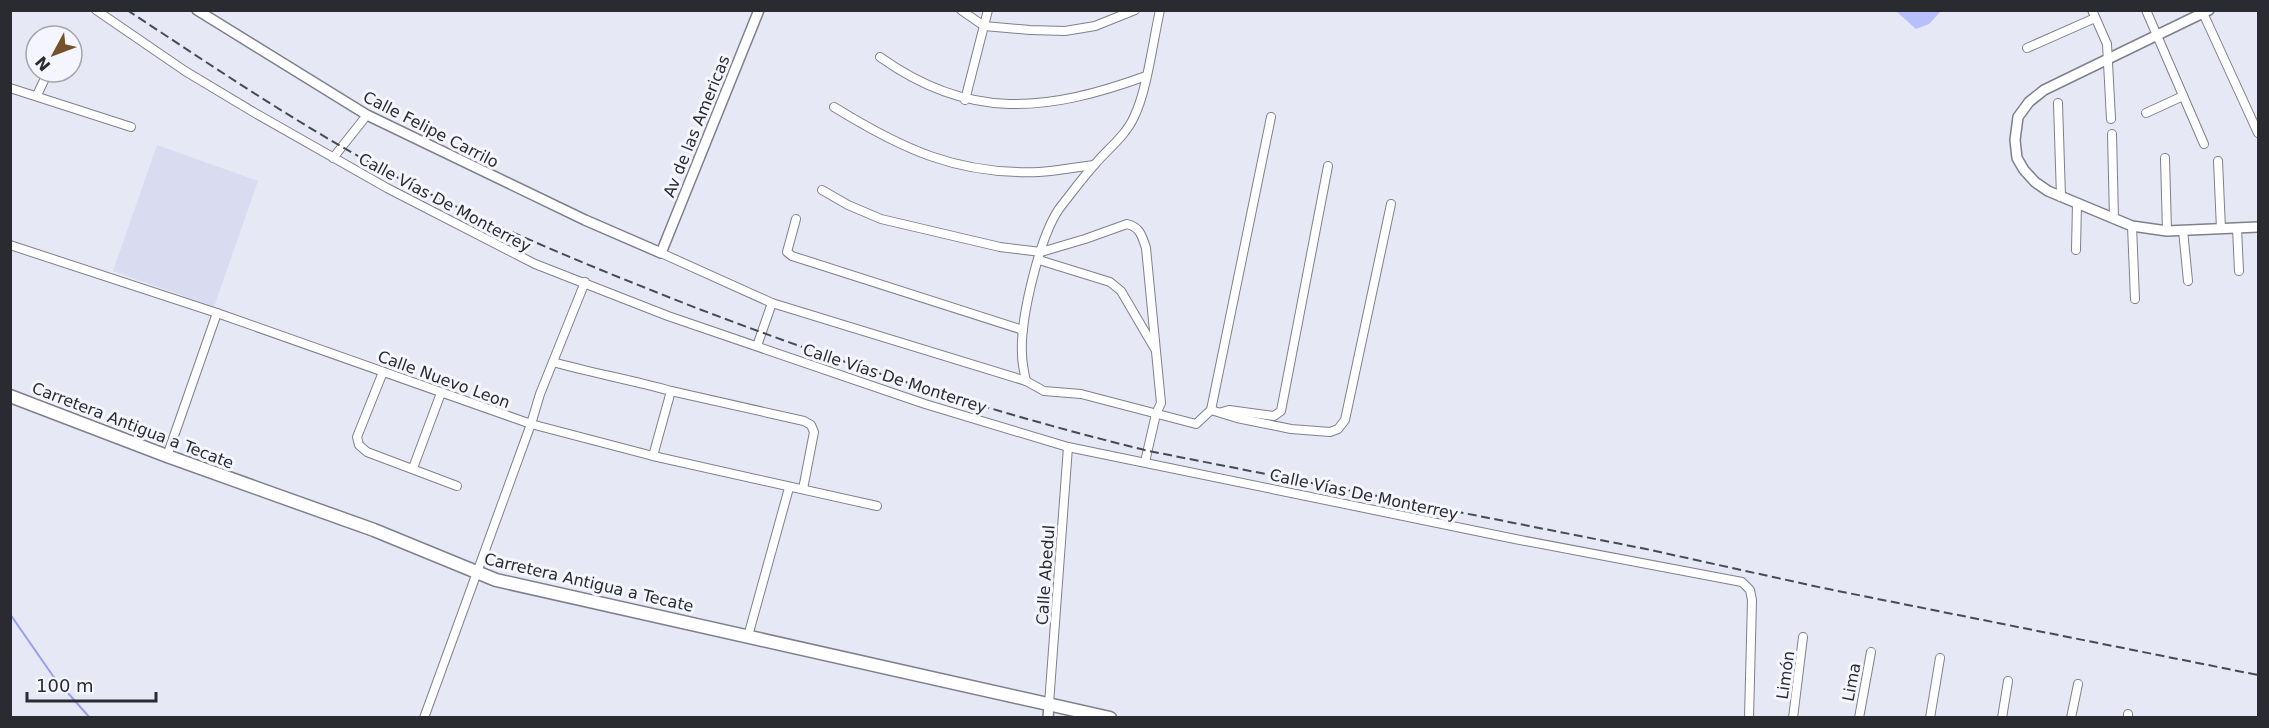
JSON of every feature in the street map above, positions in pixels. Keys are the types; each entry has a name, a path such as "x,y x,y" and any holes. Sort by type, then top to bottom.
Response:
{"main road":[{"name":"Carretera Antigua a Tecate","path":"10,396 167,456 374,530 496,580 1110,717"}],"street":[{"name":"Calle Vías De Monterrey","path":"96,10 185,71 333,158 535,264 668,316 925,404 1068,447 1515,539 1742,582 1750,590 1752,600 1749,717"},
{"name":"Calle Felipe Carrilo","path":"197,10 367,115 585,220 662,253"},
{"name":"Av de las Americas","path":"662,253 759,10"},
{"path":"961,10 984,26 1065,31 1095,26 1135,10"},
{"path":"965,100 988,10"},
{"path":"1026,381 1022,354 1023,330 1049,227 1060,208 1134,118 1142,96 1160,10"},
{"path":"2146,10 2204,144"},
{"path":"2258,133 2206,12 2044,90 2029,102 2018,117 2015,140 2017,158 2035,182 2061,197 2132,226 2167,231 2259,227"},
{"path":"2026,48 2093,14 2107,44 2111,119"},
{"path":"880,57 905,75 925,85 965,100 996,104 1024,104 1090,95 1146,76"},
{"path":"37,95 42,84"},
{"path":"10,88 131,127"},
{"path":"2146,113 2183,96"},
{"path":"2058,103 2061,197"},
{"path":"834,107 879,135 912,151 947,163 979,169 1031,172 1094,165"},
{"path":"333,158 344,147 367,115"},
{"path":"662,253 772,303 1026,381 1044,392 1081,394 1196,424 1211,410 1271,117"},
{"path":"2112,134 2114,219"},
{"path":"2165,158 2167,231"},
{"path":"2218,160 2221,229"},
{"path":"1222,412 1229,410 1274,416 1281,411 1328,166"},
{"path":"822,190 848,205 881,219 1000,247 1041,252 1127,224 1134,225 1140,231 1146,248 1161,403 1156,414 1145,462"},
{"path":"2076,250 2077,203"},
{"path":"1211,410 1291,429 1330,432 1338,429 1345,420 1391,204"},
{"path":"796,219 787,252 792,256 1023,330"},
{"path":"2132,226 2135,299"},
{"path":"2237,228 2239,271"},
{"path":"2183,230 2188,281"},
{"name":"Calle Nuevo Leon","path":"10,245 217,313 531,424 652,456 877,507"},
{"path":"1039,261 1110,282 1121,291 1157,353"},
{"path":"424,717 553,362 585,282"},
{"path":"757,346 772,303"},
{"path":"167,456 217,313"},
{"path":"553,362 804,421 811,425 814,432 803,489"},
{"path":"383,372 357,437 359,445 367,452 457,486"},
{"path":"652,456 671,391"},
{"path":"413,468 441,393"},
{"name":"Calle Abedul","path":"1049,704 1068,447"},
{"path":"748,636 789,488"},
{"name":"Limón","path":"1793,717 1803,637"},
{"name":"Lima","path":"1859,717 1871,652"},
{"path":"1930,717 1940,658"},
{"path":"2002,717 2008,681"},
{"path":"2072,717 2078,684"},
{"path":"1048,717 1049,704"}],"shaded area":[{"path":"1896,11 1941,11 1929,24 1916,29"},
{"path":"157,145 258,181 214,307 113,271"}],"waterway":[{"path":"10,614 53,676 90,718"}],"railway":[{"path":"127,10 308,127 454,206 558,252 699,309 810,350 978,405 1149,451 1646,549 1823,588 2258,675"}]}
